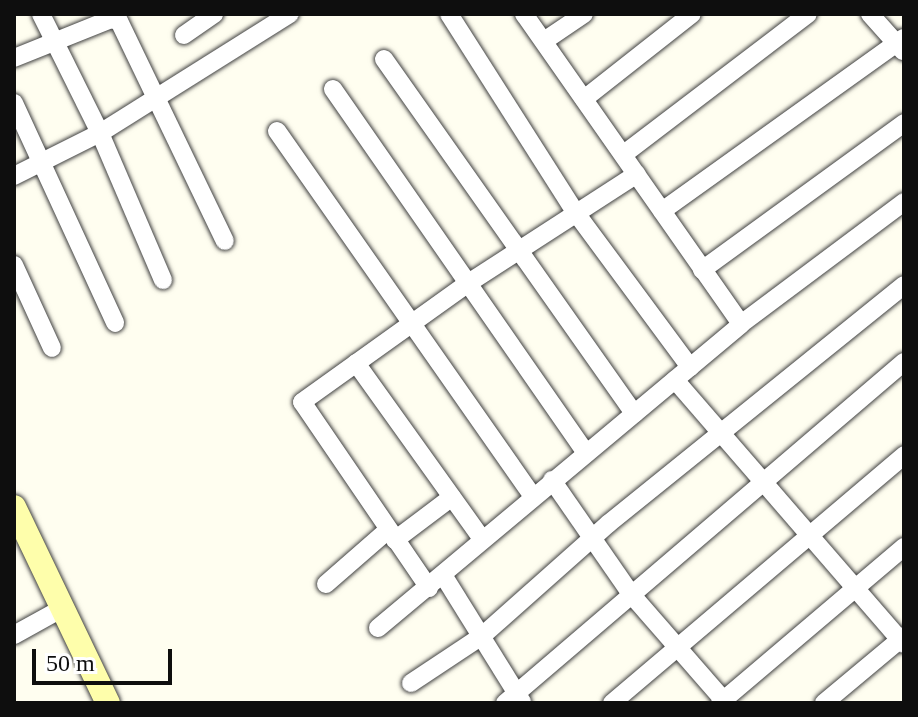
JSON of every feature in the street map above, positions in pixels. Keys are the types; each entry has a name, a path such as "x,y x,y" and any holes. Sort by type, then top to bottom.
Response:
{"main road":[{"path":"14,507 108,703"}],"street":[{"path":"41,14 100,133 163,280"},
{"path":"184,35 214,14"},
{"path":"14,176 100,133 290,14"},
{"path":"449,14 576,213 690,367"},
{"path":"524,14 741,324"},
{"path":"544,41 584,14"},
{"path":"584,99 692,14"},
{"path":"624,154 808,14"},
{"path":"662,211 901,45 870,14"},
{"path":"14,58 111,19 127,18 157,97 225,241"},
{"path":"384,59 634,414"},
{"path":"333,89 585,451"},
{"path":"14,103 115,323"},
{"path":"702,270 904,123"},
{"path":"277,131 410,326 533,496"},
{"path":"637,174 467,284 302,402 391,535 482,636 515,700 631,594 767,482 904,362"},
{"path":"378,628 436,582 585,451 741,324 904,202"},
{"path":"14,265 52,348"},
{"path":"411,683 482,636 591,539 904,285"},
{"path":"356,363 482,539"},
{"path":"675,380 903,639 824,703"},
{"path":"612,703 680,649 904,455"},
{"path":"552,480 631,594 723,702 904,547"},
{"path":"326,584 391,535 452,497"},
{"path":"14,635 63,608"}]}
